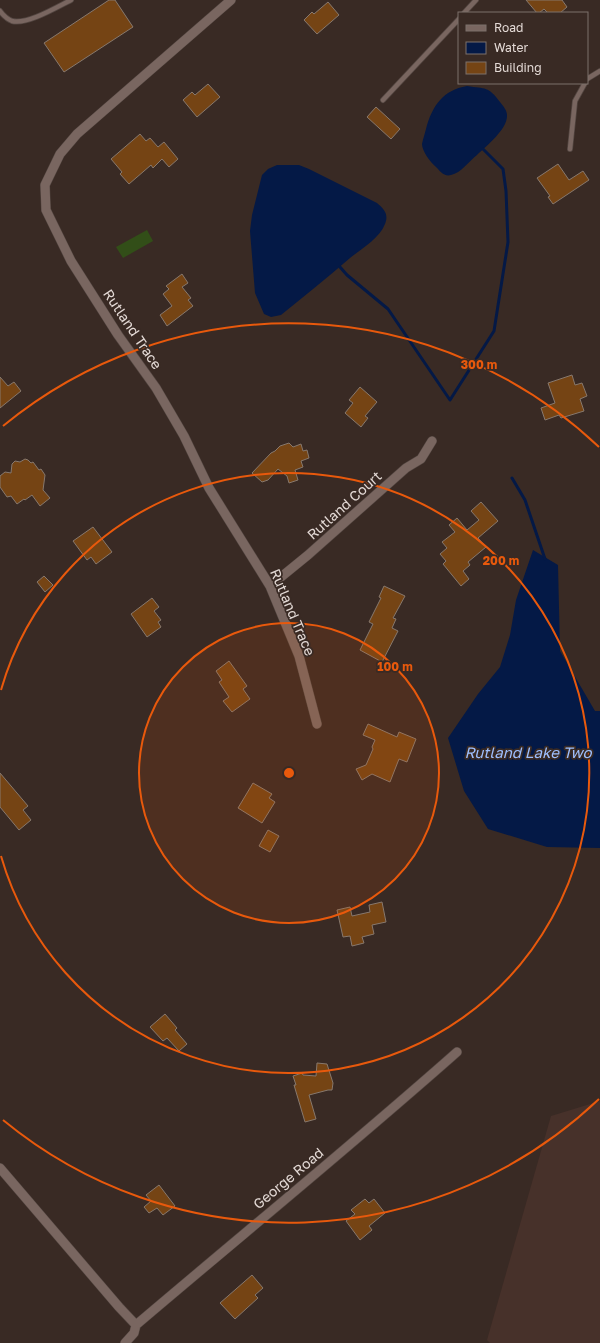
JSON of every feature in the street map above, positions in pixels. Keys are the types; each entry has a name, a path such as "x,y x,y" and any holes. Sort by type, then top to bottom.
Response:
{"street":[{"name":"Rutland Trace","path":"231,0 77,134 60,154 45,185 46,210 71,261 118,335 156,388 184,436 209,488 270,586 299,656 317,724"},
{"name":"Rutland Court","path":"270,586 308,555 406,468 421,459 432,441"},
{"name":"George Road","path":"125,1343 134,1333 136,1325 389,1112 457,1052"},
{"path":"0,1168 136,1325"}],"lane":[{"path":"0,11 11,21 19,22 33,18 71,0"},
{"path":"465,12 476,0"},
{"path":"383,100 458,20"},
{"path":"588,78 600,71"},
{"path":"570,149 575,101 584,84"}],"shaded area":[{"path":"600,1101 600,1343 490,1343 487,1340 551,1116"}],"green space":[{"path":"147,230 153,241 123,258 116,247"}],"water":[{"path":"467,86 483,88 492,93 506,110 506,120 504,126 496,137 465,166 455,174 446,175 441,172 429,159 423,150 422,142 428,121 435,106 451,91"},
{"path":"277,165 299,165 377,203 384,210 386,220 383,229 370,243 281,315 271,317 264,314 255,293 250,231 252,215 262,175 268,169"},
{"name":"Rutland Lake Two","path":"533,550 558,565 560,651 595,711 600,711 600,848 547,847 488,829 464,791 448,738 478,694 500,667 510,635 516,600"}],"building":[{"path":"109,0 115,0 133,27 64,72 44,43"},
{"path":"526,0 562,0 567,7 561,12 547,12 544,9 540,12 536,12"},
{"path":"328,2 339,15 317,34 304,20 312,12 314,14"},
{"path":"208,84 220,97 197,117 183,100 192,92 195,95"},
{"path":"376,107 400,129 391,139 367,117"},
{"path":"140,134 146,141 150,138 158,147 164,142 178,159 169,167 162,159 153,168 151,165 129,184 120,174 122,172 111,159"},
{"path":"558,164 569,180 583,171 589,180 553,204 548,197 550,196 537,178"},
{"path":"182,274 188,283 182,287 191,298 188,300 193,306 167,326 160,315 172,306 163,294 169,289 166,286"},
{"path":"572,375 575,385 582,383 587,396 580,399 584,411 561,418 559,415 545,420 541,408 555,403 548,383"},
{"path":"0,377 8,386 14,382 21,391 0,408"},
{"path":"360,387 377,402 365,416 368,418 361,427 345,413 353,403 349,400"},
{"path":"289,443 293,447 301,444 303,451 307,450 309,458 301,461 303,467 295,470 298,480 289,483 287,476 278,469 268,480 262,482 252,473 271,453 280,446"},
{"path":"25,459 31,463 33,462 45,475 43,490 50,498 40,506 32,495 17,504 11,496 7,497 0,487 0,476 5,472 11,473 12,464 15,461 20,462"},
{"path":"481,502 498,521 478,538 486,547 468,562 470,565 463,571 469,579 461,586 443,564 446,561 440,554 447,548 442,542 455,532 449,525 457,518 467,530 479,520 471,511"},
{"path":"93,527 112,552 96,564 91,557 87,560 73,541"},
{"path":"44,576 53,585 45,592 37,582"},
{"path":"384,586 405,596 393,618 396,619 392,628 398,631 382,662 360,650 373,624 369,622 381,598 379,597"},
{"path":"152,598 159,607 154,611 161,620 158,622 161,627 147,637 131,614"},
{"path":"229,661 247,686 243,689 250,699 232,712 223,701 229,697 219,682 222,680 216,671"},
{"path":"368,724 397,737 399,732 416,739 407,762 399,759 390,782 372,774 362,780 356,769 366,765 373,749 372,747 375,740 363,735"},
{"path":"0,773 28,806 23,810 31,820 19,830 0,807"},
{"path":"253,783 272,794 269,798 275,802 262,823 238,808"},
{"path":"268,830 279,836 270,852 259,846"},
{"path":"382,902 386,922 372,925 374,934 362,937 364,943 352,946 350,936 343,937 337,910 350,907 352,916 370,912 369,905"},
{"path":"165,1014 177,1028 175,1030 187,1044 179,1051 167,1038 163,1041 150,1027"},
{"path":"317,1063 327,1064 333,1083 332,1090 309,1095 316,1119 305,1122 294,1085 296,1085 293,1076 302,1073 303,1075 316,1076"},
{"path":"159,1185 175,1206 163,1215 157,1208 149,1213 144,1207 151,1201 146,1195"},
{"path":"365,1199 369,1203 374,1199 385,1213 369,1226 372,1230 360,1240 346,1221 355,1214 351,1210"},
{"path":"252,1275 263,1288 255,1295 258,1298 235,1319 220,1303"}],"waterway":[{"path":"340,267 347,275 388,309 450,400 494,331 508,242 506,191 503,169 483,149"},
{"path":"512,478 525,500 545,559"}]}
